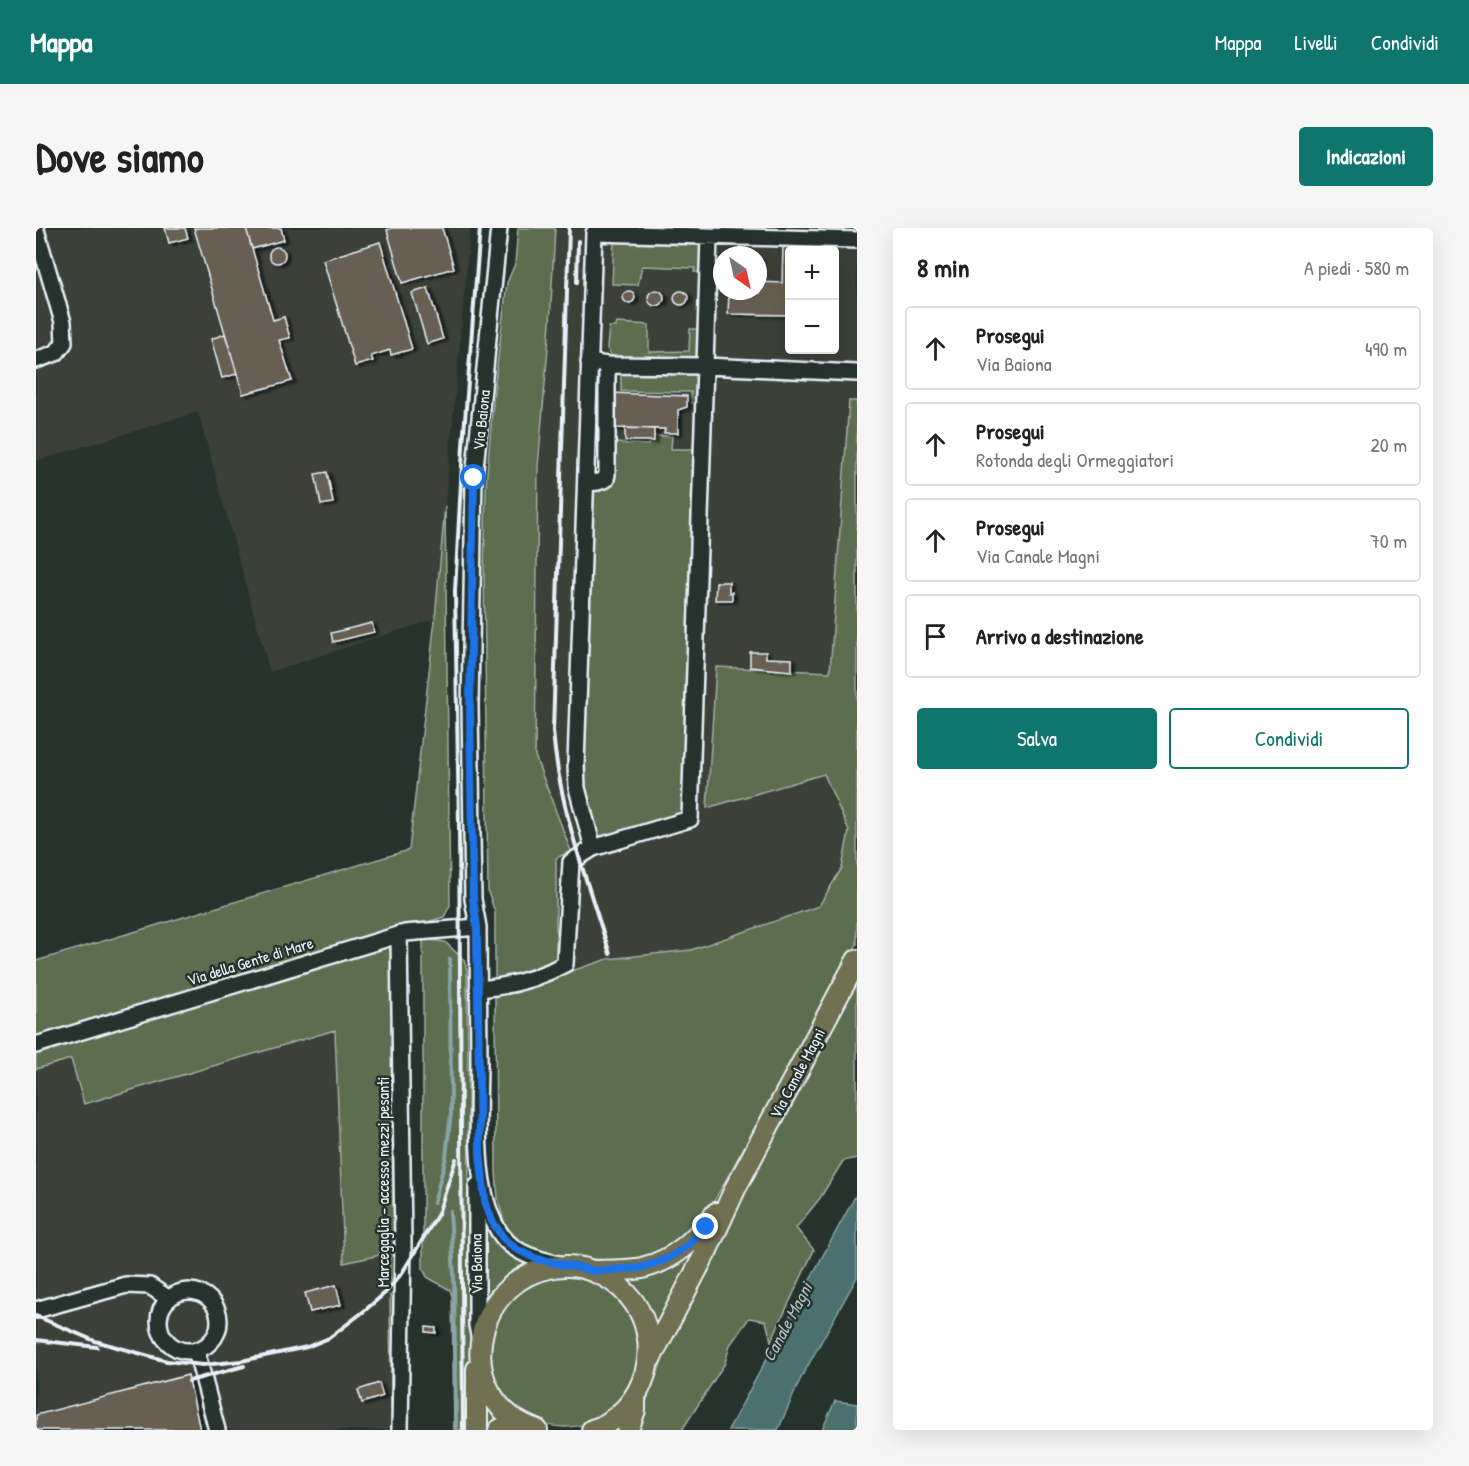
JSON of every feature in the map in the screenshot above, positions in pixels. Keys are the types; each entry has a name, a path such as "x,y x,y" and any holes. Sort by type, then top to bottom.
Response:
{"main road":[{"name":"Via Canale Magni","path":"635,1397 644,1380 649,1361 736,1187 857,960"},
{"name":"Via Canale Magni","path":"595,1271 640,1268 667,1259 687,1246 706,1227 736,1187"},
{"path":"532,1428 507,1413 491,1394 482,1371 480,1343 487,1316 500,1295 519,1279 541,1269 566,1266 595,1271 615,1282 631,1298 643,1317 649,1339 649,1361"},
{"name":"Via Baiona","path":"477,1430 477,1364 480,1343"},
{"path":"592,1430 618,1416 635,1397"},
{"path":"628,1430 635,1410 635,1397"},
{"path":"499,1430 512,1424 532,1428"}],"street":[{"name":"Via Baiona","path":"499,228 495,287 474,478 470,706 473,899 477,927 480,1153 485,1201 492,1221 503,1238 516,1249 537,1259 566,1266"},
{"path":"495,287 506,263 509,228"},
{"path":"36,230 63,322 64,343 56,353 36,360"},
{"path":"593,848 577,788 576,764 594,230 718,234 765,233 857,240"},
{"path":"478,989 496,988 548,973 565,964 571,862 593,848 690,819 705,366 718,234"},
{"path":"589,363 857,373"},
{"path":"586,483 606,479 607,474 607,365"},
{"name":"Via della Gente di Mare","path":"36,1045 399,934 477,927"},
{"name":"Marcegaglia - accesso mezzi pesanti","path":"399,934 403,1243 400,1430"},
{"name":"Via Baiona","path":"480,1153 476,1202 477,1325 480,1343"},
{"path":"36,1310 126,1285 150,1286 169,1299"},
{"path":"185,1291 203,1294 216,1307 220,1324 212,1341 196,1350 179,1349 165,1339 159,1323 160,1314 169,1299 185,1291"},
{"path":"196,1350 217,1430"}],"shaded area":[{"path":"36,228 470,228 435,619 270,672 198,412 36,461"},
{"path":"555,228 857,228 857,909 529,1055 535,756 536,525"},
{"path":"361,969 388,1105 391,1430 36,1430 36,1066"}],"green space":[{"path":"518,228 555,228 538,468 535,756 571,851 556,858 556,961 531,973 495,980 495,912 488,892 484,574 486,485 494,390 507,283 515,264"},
{"path":"618,239 700,243 703,249 702,272 694,272 695,268 642,266 638,285 612,284 614,241"},
{"path":"617,323 649,325 649,352 689,351 690,329 700,329 699,354 696,360 689,361 612,357 607,348 609,327 616,327"},
{"path":"621,371 694,373 698,379 698,402 691,403 691,392 621,391"},
{"path":"849,401 857,401 857,944 703,1221 684,1241 638,1262 564,1257 535,1252 520,1242 505,1225 498,1199 495,996 608,959 691,950 819,906 842,868 849,831 824,774 707,808 716,667 830,672"},
{"path":"650,436 672,436 671,449 693,449 683,813 604,839 597,836 583,790 589,578 587,496 594,491 610,488 613,475 614,443 649,445"},
{"path":"445,506 450,905 444,917 36,1039 36,961 409,850 435,619"},
{"path":"423,939 445,942 464,960 467,970 471,1430 454,1430 452,1296 450,1290 427,1277 423,1268"},
{"path":"394,945 397,1275 390,1282 389,1253 344,1263 335,1030 84,1104 71,1059 36,1069 36,1053"},
{"path":"857,978 857,1158 843,1161 820,1198 796,1228 814,1250 771,1341 766,1321 749,1318 730,1345 725,1363 682,1430 635,1430 680,1316 729,1214"},
{"path":"484,1226 497,1240 537,1265 487,1305"},
{"path":"699,1245 656,1342 618,1275"},
{"path":"565,1275 594,1280 619,1297 636,1322 641,1351 636,1380 619,1405 594,1422 565,1427 536,1422 511,1405 494,1380 489,1351 494,1322 511,1297 536,1280"},
{"path":"396,1289 396,1304 391,1410 390,1296"},
{"path":"483,1388 505,1417 487,1430"}],"water":[{"name":"Canale Magni","path":"857,1193 857,1277 800,1380 778,1430 728,1430"},
{"path":"835,1401 857,1404 857,1430 822,1430"}],"building":[{"path":"165,228 185,228 188,238 169,243"},
{"path":"194,228 246,228 273,320 284,317 290,338 279,340 292,381 243,394"},
{"path":"246,228 281,228 284,240 252,249"},
{"path":"392,228 442,228 454,268 402,283 387,230"},
{"path":"380,242 412,349 391,355 390,350 371,356 373,361 355,366 323,260"},
{"path":"783,246 785,246 785,315 728,314 729,300 767,300 767,282 782,283"},
{"path":"274,247 280,247 285,255 283,261 274,263 269,258 269,252"},
{"path":"428,288 443,339 427,344 412,293"},
{"path":"656,290 662,292 664,298 662,304 656,306 650,304 648,298 650,292"},
{"path":"629,291 635,297 629,303 623,297"},
{"path":"678,291 684,291 688,298 684,305 678,305 674,301 674,295"},
{"path":"225,334 237,374 222,378 211,339"},
{"path":"610,393 687,396 687,407 678,410 678,433 664,433 665,429 609,428"},
{"path":"625,428 654,429 654,441 625,441"},
{"path":"327,472 333,503 321,505 315,474"},
{"path":"716,582 729,582 729,593 732,592 732,600 715,600"},
{"path":"372,623 374,632 333,642 331,633"},
{"path":"750,652 766,652 766,658 792,659 792,671 750,667"},
{"path":"336,1285 341,1305 310,1312 305,1293"},
{"path":"426,1327 436,1328 436,1333 426,1332"},
{"path":"188,1375 200,1430 36,1430 36,1415"},
{"path":"379,1383 383,1396 362,1403 358,1390"}],"waterway":[{"path":"434,1203 446,1157 451,1113 450,959"},
{"path":"450,1211 454,1276 456,1430"}],"railway":[{"path":"463,1430 455,591 463,446 480,228"},
{"path":"569,228 553,731 556,760 568,816 583,872 610,954"},
{"path":"577,283 578,241"},
{"path":"36,1316 95,1341 167,1361 203,1365 241,1361 307,1347 329,1338 363,1312 385,1293 402,1273 438,1214 456,1159"},
{"path":"36,1340 97,1347"},
{"path":"189,1381 244,1366"}],"route":[{"path":"474,478 470,706 473,899 477,927 479,997 480,1153 485,1201 492,1221 503,1238 516,1249 537,1259 595,1271 640,1268 667,1259 687,1246 706,1227"}]}
